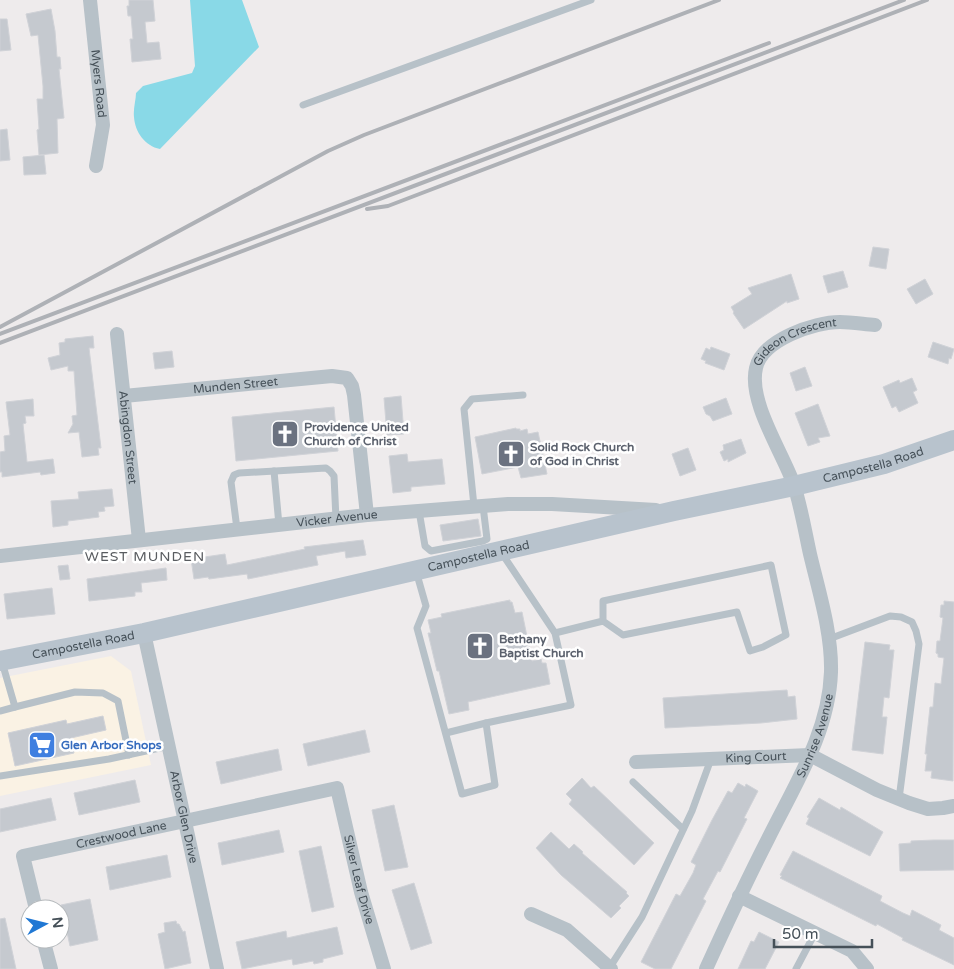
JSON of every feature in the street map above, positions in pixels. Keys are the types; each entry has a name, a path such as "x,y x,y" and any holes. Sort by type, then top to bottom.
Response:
{"main road":[{"name":"Campostella Road","path":"1,660 144,633 674,511 794,486 884,464 954,440"}],"street":[{"name":"Myers Road","path":"90,0 104,125 96,166"},
{"name":"Gideon Crescent","path":"794,486 761,408 754,384 756,367 763,352 775,342 815,326 838,322 875,325"},
{"name":"Abingdon Street","path":"118,334 139,540"},
{"name":"Munden Street","path":"124,396 332,376 347,378 352,386 354,395 367,515"},
{"name":"Sunrise Avenue","path":"706,969 739,896 810,756 826,712 831,672 829,639 794,486"},
{"name":"Vicker Avenue","path":"0,556 336,518 508,504 552,504 674,511"},
{"name":"Arbor Glen Drive","path":"144,633 217,969"},
{"name":"King Court","path":"636,762 810,756 899,799 928,809 954,806"},
{"name":"Crestwood Lane","path":"34,899 23,856 337,788"},
{"name":"Silver Leaf Drive","path":"337,788 361,892 384,969"},
{"path":"739,896 852,951 867,969"},
{"path":"531,914 567,930 610,968"},
{"path":"46,949 51,969"}],"lane":[{"path":"303,105 591,0"},
{"path":"419,511 425,546 431,551 483,542 487,539 479,506 464,409 472,399 523,395"},
{"path":"237,529 231,482 234,476 239,473 326,468 334,476 336,518"},
{"path":"274,471 279,525"},
{"path":"446,733 571,705 555,633 501,551"},
{"path":"555,633 603,621 623,635 737,612 750,650 763,647 786,636 771,565 603,601 603,621"},
{"path":"416,571 426,606 417,628 462,794 495,785 486,723"},
{"path":"829,639 890,616 901,617 912,622 916,631 919,644 899,799"},
{"path":"1,660 15,707"},
{"path":"0,711 75,692 103,693 118,701 130,755"},
{"path":"0,776 130,755 168,746"},
{"path":"610,968 642,917 692,811 711,759"},
{"path":"633,782 684,829"},
{"path":"796,969 815,933"}],"shaded area":[{"path":"111,656 131,671 151,765 0,796 0,678"}],"water":[{"path":"190,0 242,0 259,47 160,149 145,142 136,128 134,114 136,93 143,86 192,73 195,66"}],"building":[{"path":"129,0 153,0 155,21 145,22 147,43 159,42 161,59 132,62 131,16 128,16 127,6 129,6"},
{"path":"51,9 57,57 60,57 61,69 59,69 64,118 57,119 58,153 39,155 37,99 43,99 43,86 38,35 31,36 26,14"},
{"path":"0,19 7,19 11,50 0,51"},
{"path":"7,129 10,160 0,161 0,130"},
{"path":"44,155 46,174 24,175 23,157"},
{"path":"873,247 889,249 886,269 869,266"},
{"path":"843,271 848,287 828,293 823,276"},
{"path":"791,274 799,299 787,303 787,301 744,329 731,307 752,294 748,288"},
{"path":"925,279 933,294 916,304 907,289"},
{"path":"93,336 94,348 89,348 101,448 98,448 99,455 82,457 79,432 68,433 73,424 72,416 77,415 74,371 68,371 68,366 51,370 48,358 60,355 59,343 65,342 65,339"},
{"path":"933,342 954,349 948,364 928,357"},
{"path":"711,347 730,354 724,370 705,363 706,361 701,359 706,348 710,350"},
{"path":"172,351 174,367 155,369 153,353"},
{"path":"805,367 812,386 796,391 790,373"},
{"path":"912,378 917,390 913,392 918,403 899,412 896,406 892,408 883,387 899,380 900,383"},
{"path":"401,396 404,434 387,435 384,398"},
{"path":"726,398 732,414 713,421 706,414 703,407"},
{"path":"33,399 34,416 25,416 26,423 23,424 27,462 53,459 55,473 41,475 40,472 2,477 2,472 0,472 0,452 5,451 4,436 10,435 6,402"},
{"path":"818,404 830,436 818,438 820,442 808,446 795,413"},
{"name":"Providence United Church of Christ","path":"334,407 338,451 236,461 232,417"},
{"name":"Solid Rock Church of God in Christ","path":"516,428 520,429 520,431 527,429 528,434 538,432 547,474 521,478 518,467 482,474 475,437"},
{"path":"741,439 746,453 728,462 728,459 724,461 720,452 724,450 723,445"},
{"path":"688,448 696,470 680,476 672,454"},
{"path":"407,454 408,462 442,459 445,484 411,487 411,491 393,493 389,456"},
{"path":"112,489 114,506 104,507 105,511 98,512 99,517 68,521 68,525 53,527 51,501 79,499 78,492"},
{"path":"478,519 481,536 443,541 440,525"},
{"path":"363,540 366,555 346,558 345,551 316,556 318,565 248,579 247,574 194,579 191,559 225,554 227,565 305,549 304,547"},
{"path":"68,565 70,579 60,580 58,566"},
{"path":"166,568 167,580 141,583 142,592 135,592 135,596 89,601 87,579"},
{"path":"52,588 55,614 7,619 4,594"},
{"name":"Bethany Baptist Church","path":"510,600 515,613 522,612 532,661 541,659 542,663 546,663 550,684 468,702 469,710 449,714 428,633 431,633 428,620 442,617 441,614"},
{"path":"944,601 954,602 953,781 931,778 932,771 925,771 930,707 933,707 935,683 941,684 944,658 938,657 936,653 937,641 940,641 943,618 940,617 941,605 944,605"},
{"path":"865,642 890,645 889,650 894,650 889,698 884,697 882,717 887,717 883,754 852,750"},
{"path":"787,690 788,697 795,696 797,719 761,723 665,728 663,698"},
{"name":"Glen Arbor Shops","path":"103,716 106,730 71,738 74,753 15,766 8,733 66,720 67,724"},
{"path":"365,730 370,752 308,766 303,744"},
{"path":"278,749 282,770 221,784 216,762"},
{"path":"582,778 591,788 594,786 654,843 634,865 569,804 572,800 566,794"},
{"path":"135,780 140,802 79,815 74,793"},
{"path":"738,783 745,787 746,784 758,791 744,818 747,819 720,872 718,871 703,899 706,901 671,969 655,969 641,962 676,894 680,896 693,873 696,865 691,862 712,820 728,791 732,793"},
{"path":"51,798 56,820 0,832 0,809"},
{"path":"819,798 840,810 841,807 883,832 870,856 806,824 809,818 807,817"},
{"path":"394,805 408,867 385,871 372,810"},
{"path":"279,830 284,852 222,865 218,843"},
{"path":"551,832 569,849 574,844 627,892 629,896 611,918 561,875 536,848"},
{"path":"954,840 954,870 900,871 899,844 911,843 911,841"},
{"path":"321,846 334,907 312,912 299,851"},
{"path":"793,851 882,896 880,901 903,913 910,916 912,910 941,925 939,930 954,938 954,965 902,940 903,938 877,924 876,926 780,878"},
{"path":"167,855 171,877 110,890 106,867"},
{"path":"414,883 432,943 411,950 392,890"},
{"path":"90,899 98,940 70,946 70,903"},
{"path":"5,918 16,969 0,969 0,919"},
{"path":"176,921 183,932 185,931 191,963 165,969 158,934 165,932 164,923"},
{"path":"337,927 343,954 323,959 323,962 314,964 313,961 293,965 292,959 242,969 236,942 286,931 287,938"},
{"path":"759,932 779,942 765,969 738,969 751,941 754,942"}],"railway":[{"path":"0,327 328,151 364,135 719,0"},
{"path":"0,343 904,0"},
{"path":"367,209 388,206 927,0"},
{"path":"0,334 769,43"}],"place":[{"name":"Providence United Church of Christ","path":"285,434"},
{"name":"Solid Rock Church of God in Christ","path":"511,454"},
{"name":"Bethany Baptist Church","path":"480,646"},
{"name":"Glen Arbor Shops","path":"42,745"}],"district":[{"name":"WEST MUNDEN","path":"145,556"}]}
